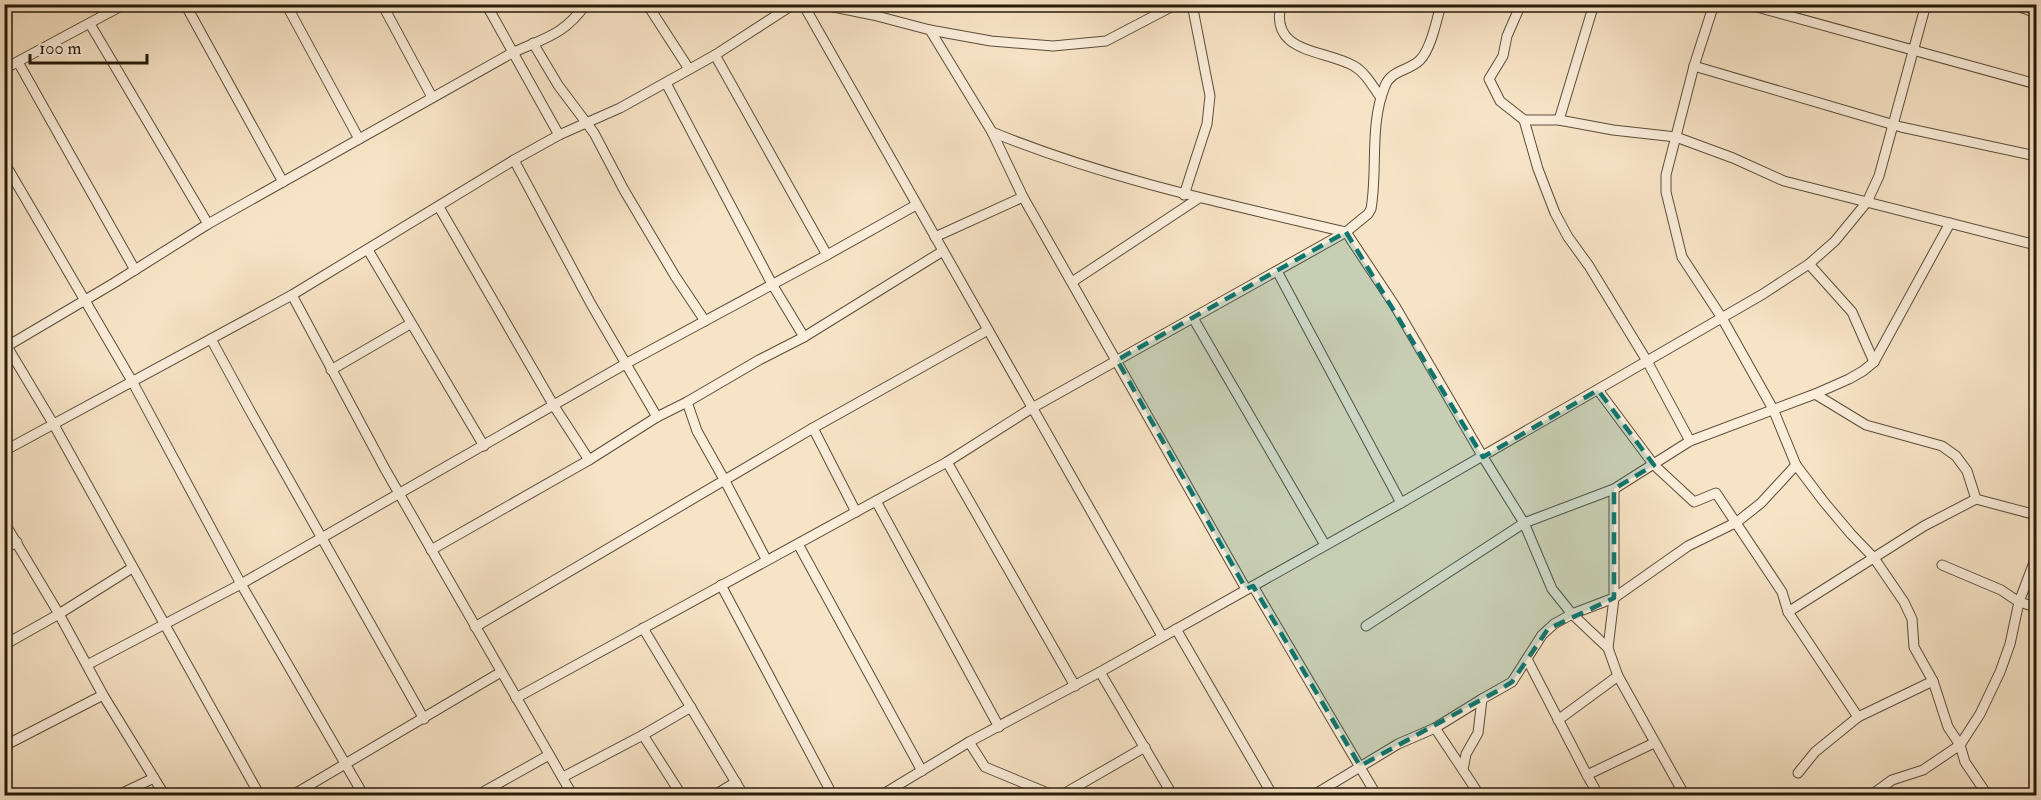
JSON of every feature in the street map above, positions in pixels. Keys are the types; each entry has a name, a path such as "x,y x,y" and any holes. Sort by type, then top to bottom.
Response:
{"street":[{"path":"4,69 125,4"},
{"path":"185,4 283,182"},
{"path":"286,4 359,139"},
{"path":"382,4 432,97"},
{"path":"486,4 559,135"},
{"path":"260,795 54,425 5,345 84,301 207,224 432,97 512,53 555,35 573,20 586,4"},
{"path":"647,4 689,69"},
{"path":"4,451 292,295 514,160 559,135 620,108 666,83 794,4"},
{"path":"802,4 1162,636"},
{"path":"819,4 930,30 991,41 1053,46 1106,41 1173,6 1193,6 1210,96 1207,124 1184,195"},
{"path":"1281,4 1279,25 1287,38 1302,47 1353,66 1364,74 1381,98"},
{"path":"516,698 947,462 1032,408 1346,232 1371,209 1376,125 1381,98 1390,76 1420,61 1426,52 1441,4"},
{"path":"1521,4 1507,36 1503,56 1489,79 1500,101 1524,120 1538,169 1555,213 1647,362 1690,441"},
{"path":"1559,120 1594,4"},
{"path":"1714,4 1694,66 1666,176 1666,192 1676,238 1686,264 1722,318 1773,409 1796,465 1830,510 1874,558 1904,602 1912,619 1914,647 1933,681 1948,727 1960,745 1965,762 1988,795"},
{"path":"1746,4 2037,84"},
{"path":"880,795 969,742 1075,686 1483,457 1763,294 1809,264 1835,241 1867,202 1879,176 1926,4"},
{"path":"2012,4 2037,13"},
{"path":"90,24 207,224"},
{"path":"930,30 992,132 1023,197 1249,588 1377,795"},
{"path":"533,43 558,85 594,133 624,190 675,276 705,321"},
{"path":"715,54 827,255"},
{"path":"18,62 135,270"},
{"path":"1694,66 1911,129 2037,156"},
{"path":"666,83 772,284 804,337"},
{"path":"1524,120 1559,120 1613,130 1676,136 1784,181 2037,245"},
{"path":"992,132 1047,154 1184,195 1346,232 1395,306 1524,523 1552,589 1572,614 1608,648"},
{"path":"514,160 591,304 657,417"},
{"path":"4,162 132,381 241,584 364,795"},
{"path":"935,237 1023,197"},
{"path":"1072,282 1199,198"},
{"path":"87,665 241,584 484,447 627,363 916,205"},
{"path":"439,207 554,406 589,460"},
{"path":"1366,626 1524,523 1614,489 1690,441 1815,394 1863,371 1874,362 1950,223"},
{"path":"368,250 484,447"},
{"path":"431,550 589,460 657,417 804,337 943,251"},
{"path":"1809,264 1852,312 1874,362"},
{"path":"1277,271 1401,503"},
{"path":"292,295 431,550 573,795"},
{"path":"1192,318 1325,545"},
{"path":"331,370 410,324"},
{"path":"475,627 813,428 988,330"},
{"path":"211,339 424,719"},
{"path":"1598,390 1653,465 1694,502 1716,493 1782,592 1788,612 1858,717"},
{"path":"1815,394 1866,425 1942,446 1956,456 1967,471 1976,499"},
{"path":"687,402 697,431 766,560"},
{"path":"813,428 856,512"},
{"path":"947,462 1075,686"},
{"path":"1312,795 1414,736 1435,728 1512,682 1542,635 1554,624 1572,614 1614,598 1688,546 1737,522 1761,503 1796,465"},
{"path":"1614,489 1614,598 1608,648 1618,676 1685,795"},
{"path":"1788,612 1924,526 1976,499 2037,515"},
{"path":"876,501 999,727"},
{"path":"4,522 59,614 103,695 165,795"},
{"path":"4,549 17,542"},
{"path":"798,543 922,771"},
{"path":"1870,795 1892,780 1923,770 1960,745 1980,714 2000,672 2010,644 2019,602 2037,557"},
{"path":"1942,565 2001,590 2019,602 2037,607"},
{"path":"4,645 132,568"},
{"path":"721,585 833,795"},
{"path":"643,628 744,795"},
{"path":"1176,629 1273,795"},
{"path":"1527,659 1599,795"},
{"path":"291,795 501,672"},
{"path":"1100,672 1173,795"},
{"path":"1558,720 1618,676"},
{"path":"1798,773 1815,752 1858,717 1933,681"},
{"path":"4,746 103,695"},
{"path":"1463,770 1466,754 1478,733 1482,699"},
{"path":"563,777 691,707"},
{"path":"1435,728 1480,795"},
{"path":"643,735 682,795"},
{"path":"969,742 986,767 1055,795"},
{"path":"1587,775 1654,743"},
{"path":"1060,795 1145,747"},
{"path":"476,795 549,755"},
{"path":"116,795 154,778"},
{"path":"713,795 736,782"}],"highlighted area":[{"path":"1346,232 1483,457 1598,390 1654,465 1614,489 1614,598 1548,629 1512,682 1360,766 1253,586 1246,589 1117,360"}]}
